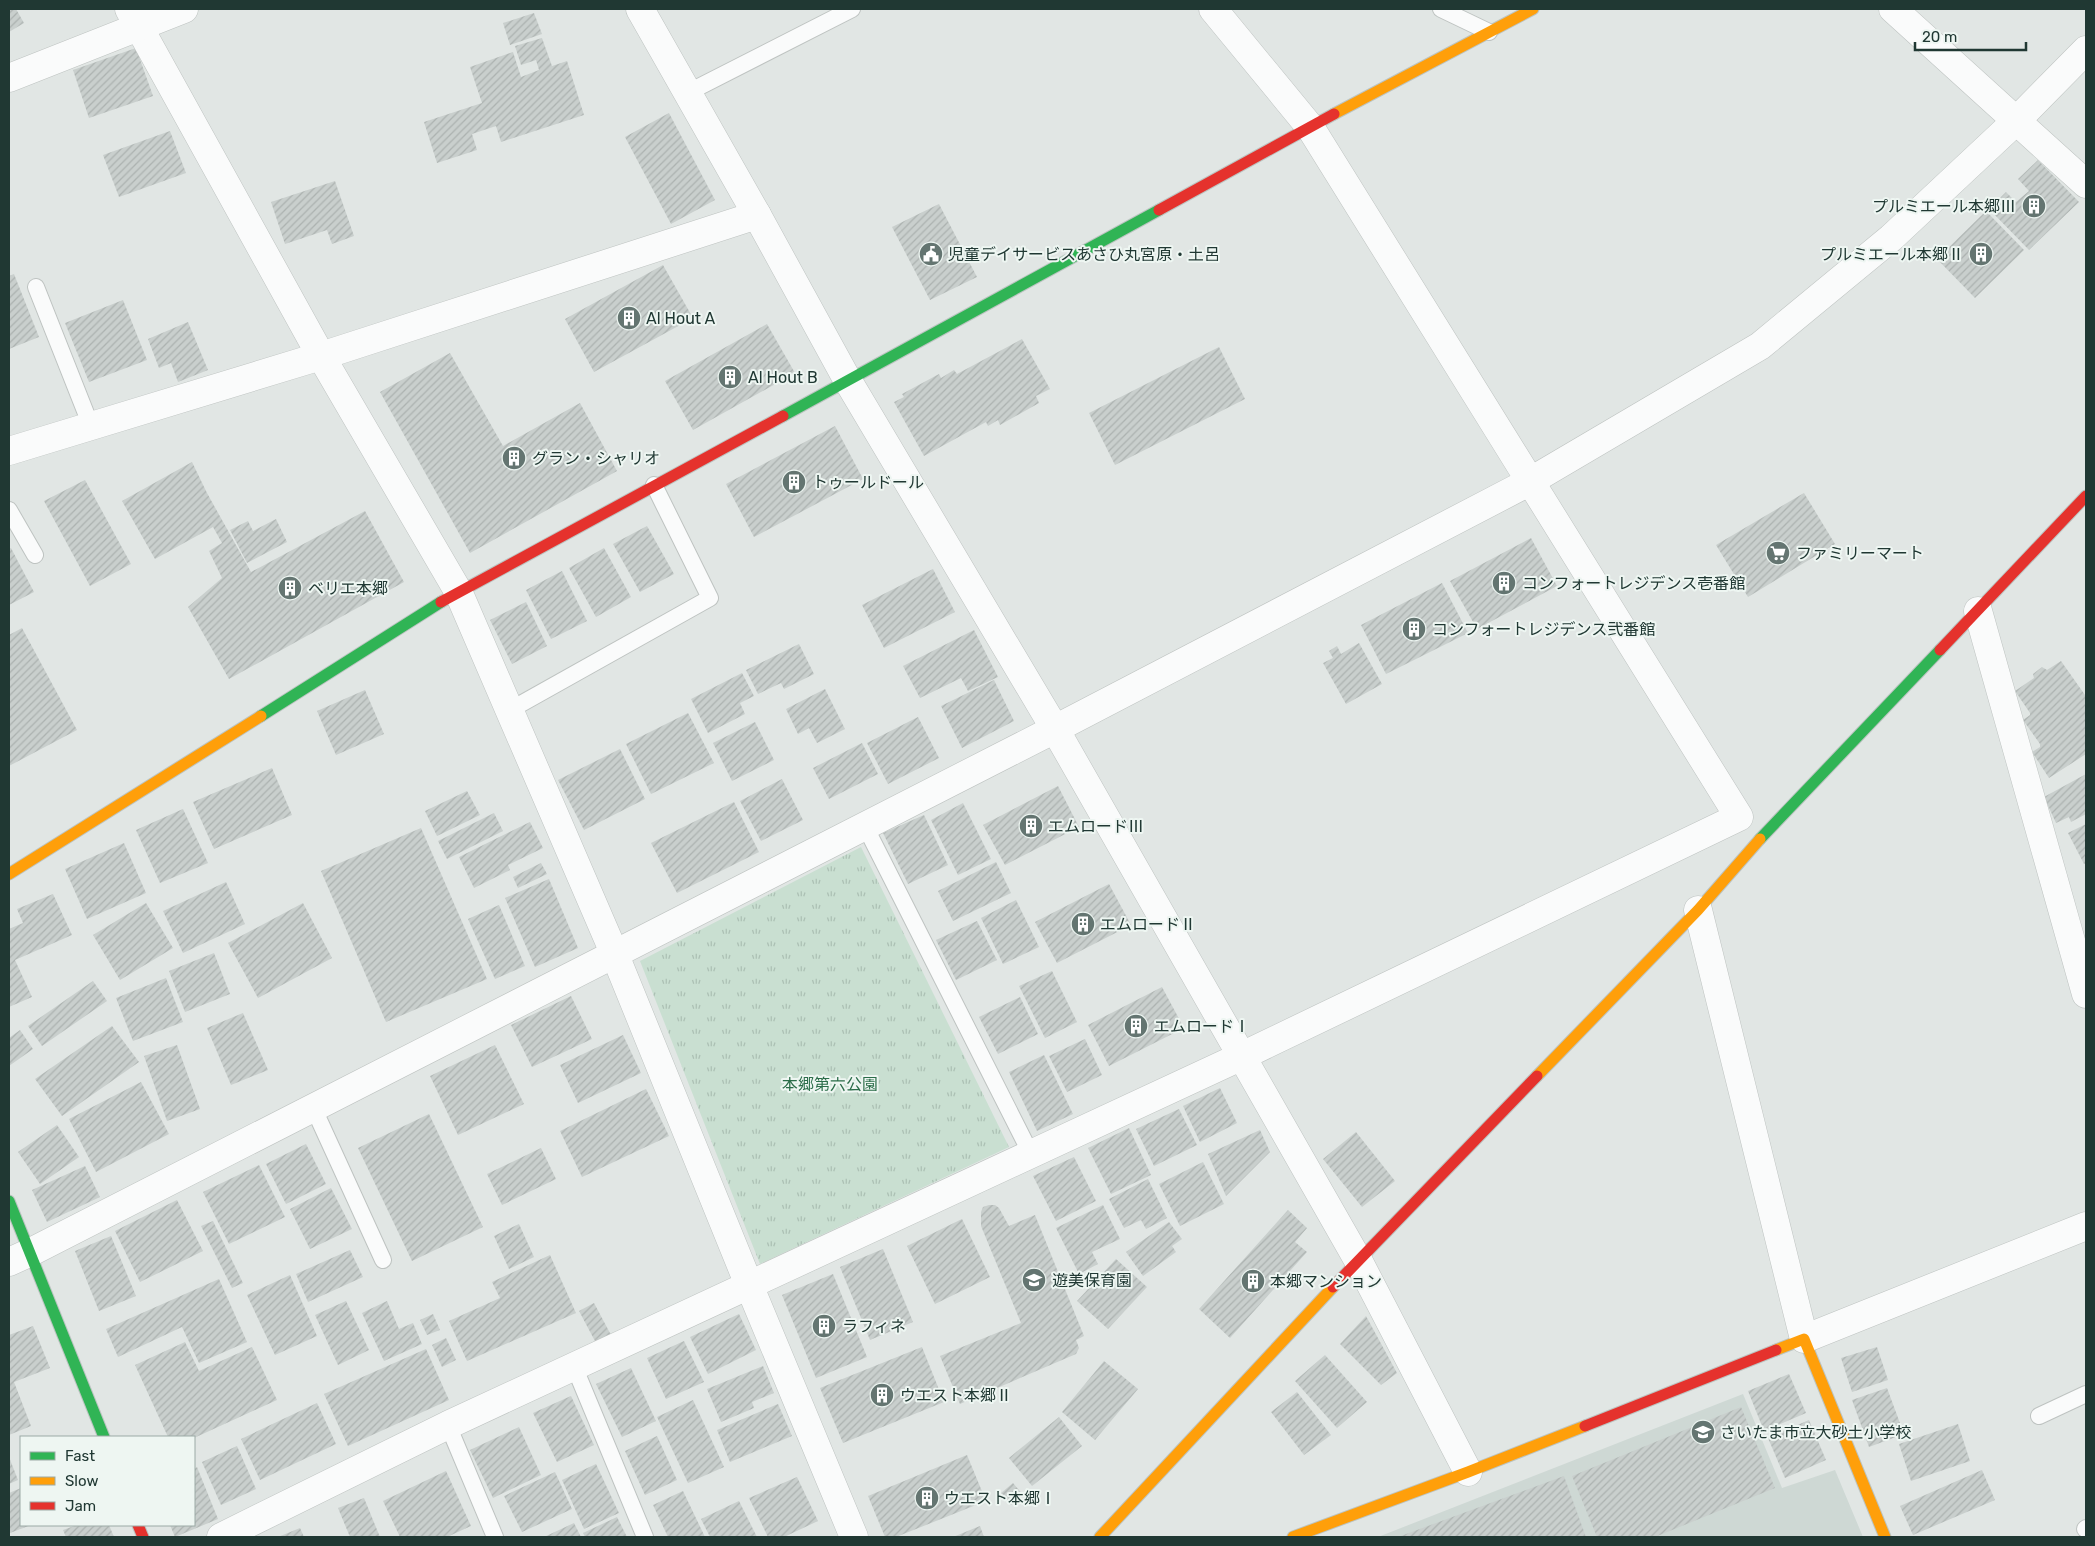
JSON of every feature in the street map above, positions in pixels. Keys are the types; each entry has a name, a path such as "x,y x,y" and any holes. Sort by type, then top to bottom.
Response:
{"street":[{"path":"9,78 134,17 184,9"},
{"path":"640,9 758,215 848,381 1055,729 1358,1260 1468,1472"},
{"path":"1213,9 1310,127 1740,817 1764,835"},
{"path":"9,874 458,590 848,381 1310,127 1533,9"},
{"path":"1893,9 2086,184"},
{"path":"134,17 321,356 458,590 615,955 854,1537"},
{"path":"20,1257 615,955 1530,482 1760,346 1890,238 2016,121 2086,50"},
{"path":"9,451 321,356 758,215"},
{"path":"1100,1537 1358,1260 1698,910 1764,835 2086,496"},
{"path":"1978,611 2086,994"},
{"path":"221,1537 448,1425 1242,1056 1740,817"},
{"path":"1698,910 1804,1339 1885,1537"},
{"path":"9,1201 20,1257 104,1436"},
{"path":"1293,1537 1468,1472 2086,1226"}],"lane":[{"path":"687,93 852,9"},
{"path":"1441,9 1489,32"},
{"path":"36,287 91,426"},
{"path":"510,710 710,598 654,485"},
{"path":"9,510 35,555"},
{"path":"865,826 1031,1154"},
{"path":"314,1109 383,1260"},
{"path":"574,1366 645,1537"},
{"path":"2039,1416 2086,1394"},
{"path":"448,1425 495,1537"}],"shaded area":[{"name":"さいたま市立大砂土小学校","path":"1743,1394 1782,1488 1835,1470 1863,1537 1378,1537"}],"green space":[{"name":"本郷第六公園","path":"861,847 1009,1147 760,1264 640,961"}],"building":[{"path":"9,9 16,9 24,23 9,32"},
{"path":"534,13 542,34 510,45 503,23"},
{"path":"542,38 552,66 567,61 584,115 501,142 496,126 472,134 477,150 437,163 424,122 482,103 470,67 513,52 521,77 539,70 536,60 521,65 515,46"},
{"path":"136,48 153,96 89,118 73,70"},
{"path":"669,113 715,200 671,224 625,137"},
{"path":"170,131 186,173 119,197 103,155"},
{"name":"プルミエール本郷Ⅲ","path":"2038,160 2079,202 2029,250 1989,209 2006,192 2016,202 2029,191 2018,179"},
{"path":"335,181 354,236 332,244 327,230 285,244 271,202"},
{"path":"939,204 977,277 930,300 892,227"},
{"name":"プルミエール本郷Ⅱ","path":"1986,211 2024,250 1975,298 1937,259"},
{"name":"Al Hout A","path":"663,265 693,318 594,372 565,319"},
{"path":"14,274 39,337 9,349 9,276"},
{"path":"123,300 147,360 89,382 65,323"},
{"path":"188,322 208,370 178,382 171,363 159,368 148,339"},
{"name":"Al Hout B","path":"767,324 795,373 693,430 665,381"},
{"path":"1022,339 1050,389 1036,396 1039,403 1000,425 998,420 988,426 986,422 924,456 894,402 904,397 902,394 939,374 941,378 954,370 957,374"},
{"path":"1219,347 1245,399 1115,465 1089,413"},
{"name":"グラン・シャリオ","path":"450,353 503,446 580,403 617,471 470,553 380,392"},
{"name":"トゥールドール","path":"835,426 863,479 754,537 726,484"},
{"name":"ベリエ本郷","path":"192,462 251,572 365,511 404,582 229,679 188,607 222,578 209,551 222,543 213,527 155,559 122,501"},
{"path":"85,480 131,564 90,586 44,501"},
{"path":"1804,493 1835,544 1748,597 1716,545"},
{"path":"276,519 287,542 247,563 230,530 248,521 253,531"},
{"path":"647,526 674,574 640,592 613,544"},
{"name":"コンフォートレジデンス壱番館","path":"1531,538 1557,586 1477,629 1450,581"},
{"path":"11,548 34,592 9,605 9,549"},
{"path":"604,548 631,597 596,617 569,568"},
{"path":"933,569 955,612 884,648 862,605"},
{"path":"562,571 587,621 551,639 526,590"},
{"name":"コンフォートレジデンス弐番館","path":"1442,583 1468,633 1386,674 1361,625"},
{"path":"526,602 547,646 512,664 490,620"},
{"path":"22,628 77,730 9,766 9,635"},
{"path":"974,630 998,677 968,691 961,678 920,698 903,666"},
{"path":"1359,643 1382,684 1346,704 1323,663 1333,658 1329,651 1337,646 1341,654"},
{"path":"799,644 814,674 784,689 781,683 758,694 746,670"},
{"path":"2061,661 2086,694 2086,754 2049,778 2032,752 2040,747 2040,744 2023,720 2030,713 2015,691 2034,678 2033,674 2042,667 2047,670"},
{"path":"742,673 754,696 740,703 745,714 708,733 691,699"},
{"path":"994,680 1014,721 962,748 941,706"},
{"path":"825,689 845,729 817,743 809,728 798,734 786,709"},
{"path":"365,690 384,734 336,755 317,711"},
{"path":"688,713 714,763 651,794 626,744"},
{"path":"918,717 939,758 888,784 867,743"},
{"path":"755,722 774,760 732,781 713,743"},
{"path":"862,743 878,774 829,799 813,768"},
{"path":"620,749 645,799 584,830 558,780"},
{"path":"272,768 292,815 214,849 193,802"},
{"path":"2086,774 2086,814 2071,822 2069,817 2056,823 2044,797"},
{"path":"782,779 803,820 761,841 740,801"},
{"name":"エムロードⅢ","path":"1058,786 1079,827 1005,865 983,825"},
{"path":"467,791 480,815 437,836 425,811"},
{"path":"734,802 759,852 677,893 651,843"},
{"path":"963,803 991,859 958,875 931,820"},
{"path":"183,809 208,863 160,883 136,830"},
{"path":"494,813 503,831 447,859 438,841"},
{"path":"924,815 948,865 908,884 883,833"},
{"path":"530,822 543,848 508,865 510,870 474,888 459,857"},
{"path":"2086,824 2086,863 2084,864 2068,833"},
{"path":"421,828 487,979 386,1022 321,871"},
{"path":"124,843 146,893 87,919 65,869"},
{"path":"996,862 1011,893 953,921 938,891"},
{"path":"541,863 547,874 518,888 513,877"},
{"path":"549,879 578,948 535,967 505,898"},
{"path":"226,882 245,924 183,953 163,911"},
{"name":"エムロードⅡ","path":"1109,884 1131,925 1057,963 1035,922"},
{"path":"53,894 72,935 15,960 32,997 9,1007 9,929 23,923 17,909"},
{"path":"1016,900 1039,947 1003,964 981,918"},
{"path":"146,903 173,948 120,980 93,935"},
{"path":"303,903 332,958 258,998 228,943"},
{"path":"499,905 525,966 495,979 468,919"},
{"path":"977,921 997,960 956,980 936,940"},
{"path":"214,953 230,994 185,1012 169,971"},
{"path":"1052,971 1077,1022 1045,1038 1019,986"},
{"path":"166,978 183,1022 133,1041 116,998"},
{"path":"93,981 107,1001 42,1046 28,1026"},
{"name":"エムロードⅠ","path":"1162,987 1184,1028 1109,1066 1088,1025"},
{"path":"571,996 592,1039 532,1067 511,1025"},
{"path":"1020,997 1038,1034 998,1054 979,1017"},
{"path":"243,1013 268,1070 231,1085 207,1028"},
{"path":"112,1026 139,1062 62,1116 35,1079"},
{"path":"20,1030 33,1049 9,1066 9,1038"},
{"path":"623,1035 641,1073 578,1103 560,1065"},
{"path":"1085,1039 1102,1075 1067,1092 1049,1056"},
{"path":"177,1045 200,1109 167,1121 144,1056"},
{"path":"495,1045 524,1104 458,1135 430,1076"},
{"path":"1044,1055 1073,1114 1037,1131 1009,1072"},
{"path":"141,1082 169,1134 96,1172 69,1119"},
{"path":"1220,1088 1237,1123 1200,1142 1183,1106"},
{"path":"646,1089 669,1136 582,1177 560,1131"},
{"path":"1179,1109 1197,1145 1154,1166 1136,1129"},
{"path":"429,1114 483,1227 412,1261 358,1148"},
{"path":"57,1125 79,1157 40,1184 18,1152"},
{"path":"1129,1128 1151,1175 1111,1194 1088,1148"},
{"path":"1260,1130 1270,1152 1226,1196 1208,1154"},
{"path":"1356,1132 1395,1181 1362,1207 1323,1159"},
{"path":"306,1144 326,1184 286,1204 266,1164"},
{"path":"541,1148 556,1179 502,1205 487,1174"},
{"path":"1074,1157 1096,1201 1056,1221 1033,1176"},
{"path":"1203,1162 1224,1204 1180,1226 1159,1184"},
{"path":"259,1165 285,1217 229,1244 203,1192"},
{"path":"85,1166 100,1197 47,1222 32,1190"},
{"path":"1148,1179 1167,1218 1146,1229 1141,1220 1124,1228 1109,1199"},
{"path":"331,1188 352,1229 310,1249 290,1209"},
{"path":"177,1200 203,1251 140,1282 115,1231"},
{"path":"995,1205 999,1208 1009,1226 1035,1215 1084,1336 1076,1340 1079,1348 1076,1354 960,1404 940,1356 1021,1323 981,1226 981,1212 983,1207"},
{"path":"1103,1205 1120,1239 1092,1252 1098,1264 1079,1274 1056,1228"},
{"name":"本郷マンション","path":"1288,1210 1307,1228 1295,1242 1307,1252 1230,1338 1199,1309"},
{"path":"962,1219 990,1277 935,1304 907,1246"},
{"path":"213,1221 243,1283 232,1288 201,1226"},
{"path":"1169,1222 1182,1239 1172,1246 1176,1252 1143,1276 1126,1252"},
{"path":"519,1224 534,1257 509,1269 494,1236"},
{"path":"111,1236 136,1296 99,1311 75,1251"},
{"path":"883,1249 913,1322 870,1340 840,1267"},
{"path":"350,1250 363,1277 308,1302 296,1274"},
{"path":"550,1255 576,1313 467,1361 449,1321 500,1298 492,1282"},
{"path":"1116,1259 1147,1287 1108,1329 1077,1301"},
{"name":"ラフィネ","path":"833,1274 867,1357 816,1378 782,1295"},
{"path":"290,1275 317,1336 275,1355 247,1295"},
{"path":"219,1279 247,1342 199,1363 182,1327 118,1357 106,1329"},
{"path":"346,1301 369,1350 338,1365 315,1315"},
{"path":"387,1301 399,1329 413,1323 422,1344 384,1361 362,1313"},
{"path":"594,1303 611,1335 596,1343 579,1311"},
{"path":"433,1314 440,1330 427,1335 420,1320"},
{"path":"739,1314 756,1350 708,1374 690,1337"},
{"path":"1366,1316 1397,1373 1381,1385 1340,1344"},
{"path":"33,1326 50,1368 14,1382 31,1426 9,1435 9,1335"},
{"path":"446,1338 456,1360 442,1367 432,1345"},
{"path":"684,1341 704,1382 666,1399 647,1358"},
{"path":"185,1342 199,1371 252,1347 277,1400 195,1438 195,1436 168,1436 135,1365"},
{"name":"ウエスト本郷Ⅱ","path":"922,1347 944,1402 843,1443 820,1388"},
{"path":"1877,1347 1888,1380 1852,1392 1841,1358"},
{"path":"426,1349 449,1400 348,1446 324,1394"},
{"path":"1325,1355 1367,1402 1337,1428 1295,1381"},
{"path":"1104,1361 1138,1389 1095,1440 1062,1412"},
{"path":"763,1366 774,1393 752,1402 754,1408 721,1422 707,1389"},
{"path":"631,1368 656,1421 622,1437 596,1384"},
{"path":"1789,1374 1806,1413 1764,1431 1748,1391"},
{"path":"1887,1388 1904,1434 1869,1447 1852,1400"},
{"path":"1297,1392 1331,1435 1304,1455 1271,1412"},
{"path":"571,1396 594,1445 557,1462 533,1413"},
{"path":"693,1400 724,1467 688,1483 657,1417"},
{"path":"317,1403 336,1444 260,1480 241,1439"},
{"path":"778,1404 792,1436 730,1462 717,1430"},
{"path":"1741,1407 1775,1488 1655,1537 1597,1537 1572,1476"},
{"path":"1059,1417 1082,1446 1032,1486 1009,1458"},
{"path":"1809,1420 1826,1460 1785,1478 1768,1438"},
{"path":"1958,1424 1970,1461 1911,1481 1899,1444"},
{"path":"519,1427 541,1475 493,1498 470,1450"},
{"path":"657,1436 677,1480 645,1495 625,1451"},
{"path":"237,1446 256,1489 221,1505 202,1462"},
{"name":"ウエスト本郷Ⅰ","path":"967,1455 986,1501 896,1537 885,1537 868,1496"},
{"path":"9,1457 18,1480 9,1484"},
{"path":"596,1464 619,1513 584,1529 562,1480"},
{"path":"197,1467 218,1519 175,1537 170,1526 195,1526 195,1468"},
{"path":"1982,1470 1995,1500 1913,1535 1900,1506"},
{"path":"446,1471 471,1526 447,1537 400,1537 383,1501"},
{"path":"555,1472 572,1509 522,1532 504,1496"},
{"path":"1564,1476 1586,1537 1398,1537"},
{"path":"797,1477 818,1521 784,1537 768,1537 749,1498"},
{"path":"1013,1483 1023,1495 1011,1505 1001,1493"},
{"path":"20,1488 20,1526 28,1526 10,1533 9,1493"},
{"path":"683,1491 705,1537 668,1537 653,1505"},
{"path":"364,1498 380,1537 350,1537 338,1508"},
{"path":"739,1501 757,1537 710,1537 701,1519"},
{"path":"617,1517 627,1537 585,1537 583,1533"},
{"path":"574,1523 581,1537 544,1537"},
{"path":"74,1526 109,1526 114,1537 66,1537 63,1530"},
{"path":"980,1526 984,1537 953,1537"},
{"path":"300,1528 304,1537 278,1537"}],"traffic: fast":[{"path":"783,416 1159,210"},
{"path":"261,716 441,602"},
{"path":"1760,839 1940,650"},
{"path":"9,1201 104,1436"}],"traffic: slow":[{"path":"1334,114 1533,9"},
{"path":"9,874 261,716"},
{"path":"1537,1076 1698,910 1760,839"},
{"path":"1100,1537 1333,1287"},
{"path":"1776,1350 1804,1339 1885,1537"},
{"path":"1293,1537 1585,1426"}],"traffic: jam":[{"path":"1159,210 1334,114"},
{"path":"441,602 783,416"},
{"path":"1940,650 2086,496"},
{"path":"1333,1287 1537,1076"},
{"path":"1585,1426 1776,1350"},
{"path":"138,1526 143,1537"}],"place":[{"name":"プルミエール本郷Ⅲ","path":"2034,206"},
{"name":"児童デイサービスあさひ丸宮原・土呂","path":"931,254"},
{"name":"プルミエール本郷Ⅱ","path":"1981,254"},
{"name":"Al Hout A","path":"629,318"},
{"name":"Al Hout B","path":"730,377"},
{"name":"グラン・シャリオ","path":"514,458"},
{"name":"トゥールドール","path":"794,482"},
{"name":"ファミリーマート","path":"1778,553"},
{"name":"コンフォートレジデンス壱番館","path":"1504,583"},
{"name":"ベリエ本郷","path":"290,588"},
{"name":"コンフォートレジデンス弐番館","path":"1414,629"},
{"name":"エムロードⅢ","path":"1031,826"},
{"name":"エムロードⅡ","path":"1083,924"},
{"name":"エムロードⅠ","path":"1136,1026"},
{"name":"遊美保育園","path":"1034,1280"},
{"name":"本郷マンション","path":"1253,1281"},
{"name":"ラフィネ","path":"824,1326"},
{"name":"ウエスト本郷Ⅱ","path":"882,1395"},
{"name":"さいたま市立大砂土小学校","path":"1703,1432"},
{"name":"ウエスト本郷Ⅰ","path":"927,1498"}]}
